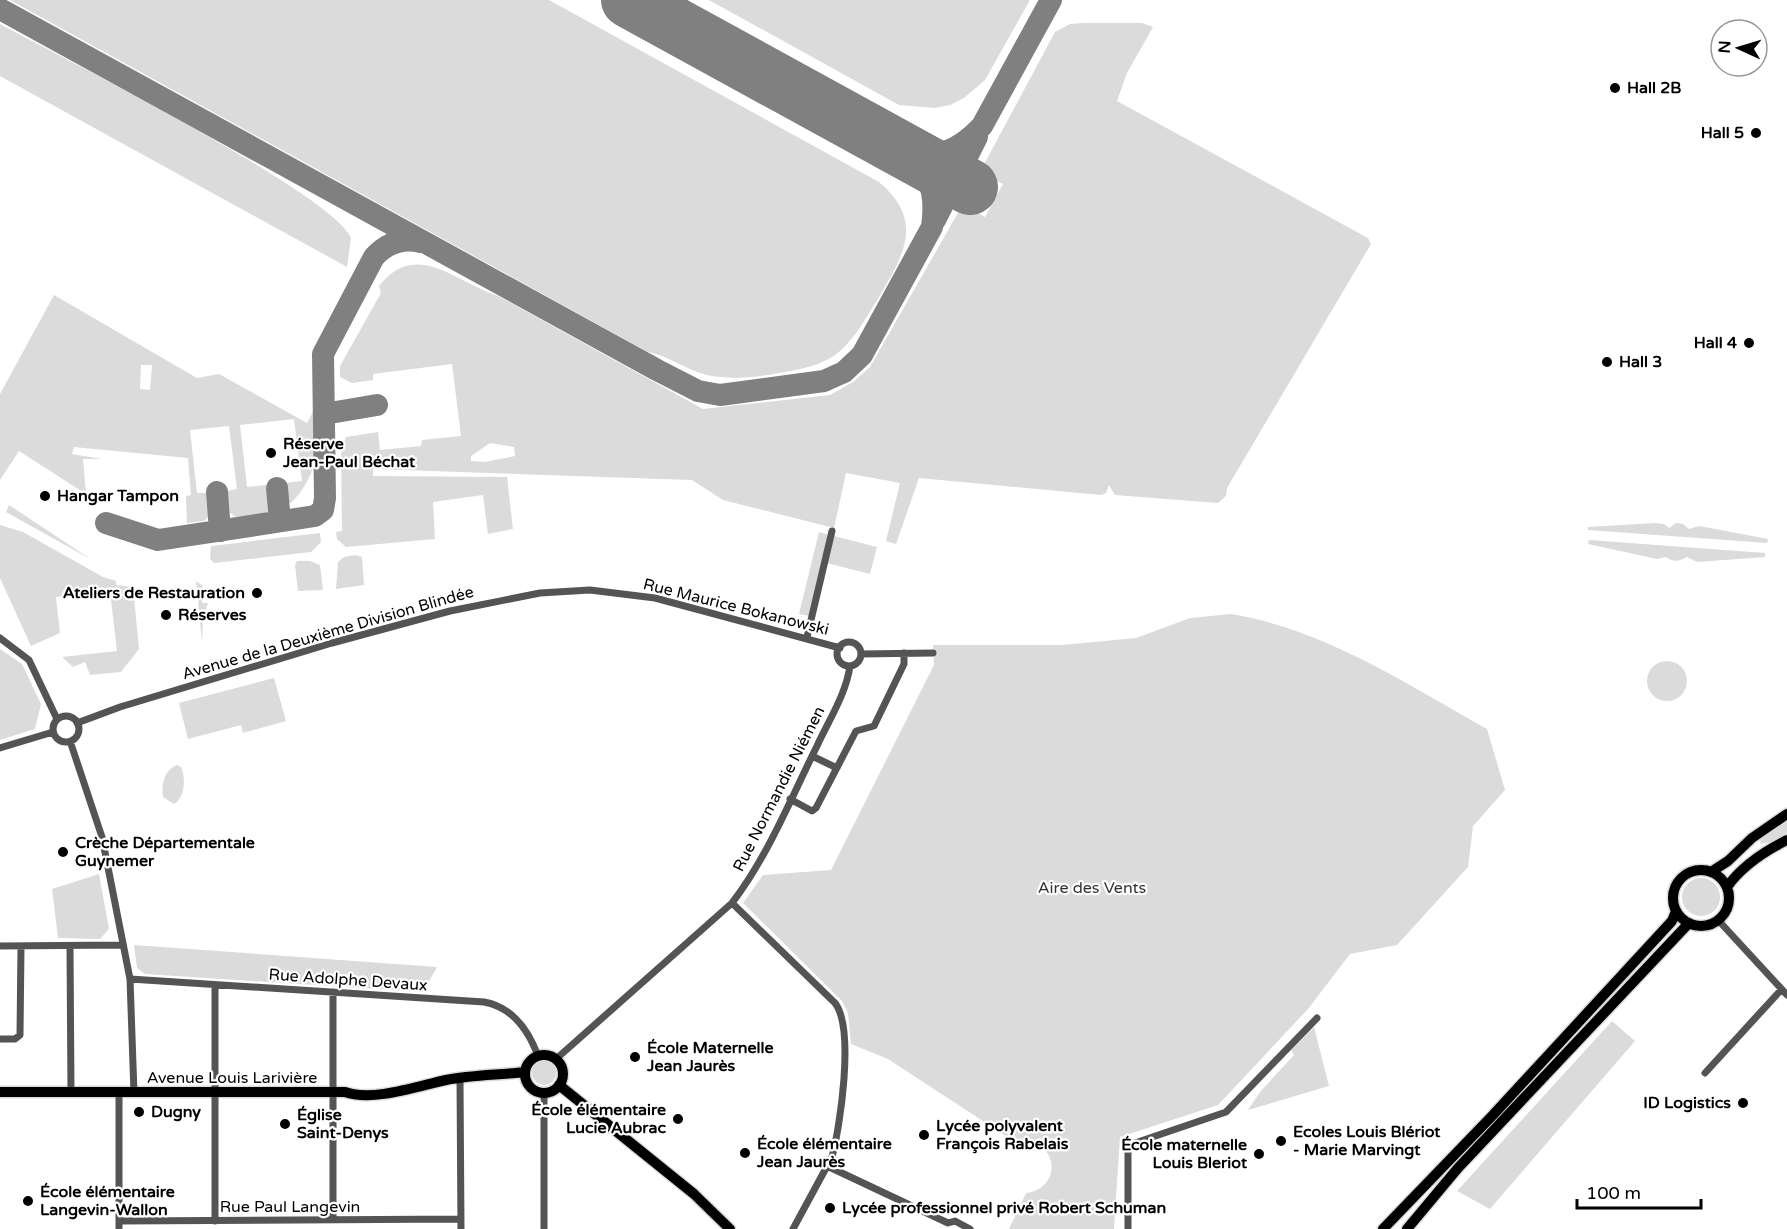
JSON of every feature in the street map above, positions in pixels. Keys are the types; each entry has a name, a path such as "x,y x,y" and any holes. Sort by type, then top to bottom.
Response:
{"main road":[{"path":"1711,872 1728,861 1752,838 1787,814"},
{"path":"1676,911 1689,923 1706,926 1718,920 1727,907 1727,887 1738,872 1787,840"},
{"path":"1383,1229 1578,1024 1672,921 1676,911 1673,894 1683,877 1695,870 1711,872 1727,887"},
{"path":"1407,1229 1458,1168 1689,923"},
{"path":"548,1055 556,1059 562,1070 559,1085 544,1092 532,1088 525,1072 527,1064 538,1056 548,1055"},
{"name":"Avenue Louis Larivière","path":"0,1092 333,1094 352,1088 382,1086 395,1090 417,1089 460,1079 525,1072"},
{"path":"559,1085 694,1194 730,1229"}],"street":[{"path":"807,638 832,531"},
{"name":"Rue Maurice Bokanowski","path":"590,590 655,598 840,648"},
{"name":"Avenue de la Deuxième Division Blindée","path":"77,723 132,704 450,611 540,593 590,590"},
{"path":"0,638 29,660 57,718 53,732"},
{"path":"846,643 854,643 861,654 859,661 850,666 843,664 838,658 840,648 846,643"},
{"path":"790,799 812,811 816,808 856,731 874,726 904,664 904,653"},
{"path":"861,654 933,653"},
{"name":"Rue Normandie Niémen","path":"556,1059 732,903 758,865 848,681 850,666"},
{"path":"53,732 62,741 70,741 78,734 77,723 70,717 57,718"},
{"path":"0,748 53,732"},
{"path":"70,741 102,837 130,979 134,1093"},
{"path":"812,756 837,768"},
{"path":"732,903 839,1008 844,1050 844,1085 835,1146 827,1166 793,1229"},
{"path":"1705,1073 1784,993 1718,920"},
{"path":"0,946 123,945"},
{"path":"0,1039 15,1039 20,1035 21,946"},
{"path":"70,946 71,1093"},
{"name":"Rue Adolphe Devaux","path":"130,979 484,1002 505,1009 526,1030 538,1056"},
{"path":"215,986 215,1221"},
{"path":"333,993 333,1220"},
{"path":"1128,1229 1128,1152 1132,1144 1226,1112 1317,1018"},
{"path":"460,1079 461,1229"},
{"path":"544,1092 544,1229"},
{"path":"119,1093 119,1225"},
{"path":"827,1166 948,1223 955,1221 970,1229"},
{"name":"Rue Paul Langevin","path":"119,1225 234,1220 461,1219"},
{"path":"234,1220 234,1229"}],"green space":[{"path":"10,0 549,0 879,182 902,211 906,225 906,239 895,268 878,299 861,326 835,355 816,364 780,373 738,378 707,375 648,352"},
{"path":"709,0 1030,0 985,80 964,98 950,105 935,108 899,105"},
{"path":"1142,23 1153,27 1127,73 1117,101 1368,238 1371,244 1227,488 1226,496 1218,503 1115,495 1109,485 1106,493 1101,495 919,478 896,544 886,541 900,483 846,473 834,528 723,500 692,480 373,469 373,476 507,477 513,529 488,534 483,495 433,502 435,539 346,547 337,539 336,532 342,531 341,449 346,437 378,432 380,450 421,446 422,440 461,436 452,364 373,374 373,380 352,383 340,377 340,366 381,293 379,286 393,272 407,266 422,265 451,274 498,296 703,409 830,395 853,382 870,367 963,204 985,217 1003,184 980,172 1055,32 1070,24","holes":["490,443 514,447 515,456 485,462 471,461 471,456"]},
{"path":"0,24 190,126 297,190 333,217 351,238 347,267 0,76"},
{"path":"54,295 197,378 219,374 307,423 314,410 318,435 315,460 299,494 291,503 287,502 284,483 302,481 294,419 240,425 247,487 266,485 267,493 271,492 273,509 270,513 236,517 230,513 227,491 237,489 229,426 190,430 197,493 208,493 210,515 204,521 187,523 186,496 191,495 188,458 74,447 72,454 102,459 83,459 86,494 19,451 0,480 0,394","holes":["141,365 152,365 150,390 140,389"]},
{"path":"9,505 92,560 6,512"},
{"path":"1676,523 1683,524 1689,529 1699,526 1768,539 1767,543 1588,530 1588,527 1664,524 1669,528"},
{"path":"0,525 23,532 103,577 116,581 116,585 133,587 139,649 121,672 90,675 85,662 73,667 62,657 117,651 110,591 56,597 60,633 31,646 0,578"},
{"path":"819,532 827,534 827,539 809,616 799,614"},
{"path":"320,533 321,542 311,552 214,563 210,559 211,546"},
{"path":"834,536 877,547 870,574 827,563"},
{"path":"1589,540 1765,553 1765,557 1697,562 1687,557 1674,561 1666,557 1657,559 1588,544"},
{"path":"356,555 362,557 364,585 336,589 338,562 344,557"},
{"path":"297,561 310,561 320,565 323,590 298,591 295,565"},
{"path":"196,581 203,586 202,603 208,603 203,617 202,642"},
{"name":"Aire des Vents","path":"1231,614 1265,621 1331,645 1395,677 1487,729 1505,790 1473,826 1468,867 1397,945 1350,954 1308,1009 1218,1105 1120,1137 1114,1229 1009,1229 1026,1193 1035,1191 1048,1180 1051,1164 1045,1150 1037,1144 1018,1144 888,1059 851,1044 848,1013 842,1001 743,903 763,875 831,870 934,665 933,645 1062,645 1136,638 1190,618"},
{"path":"0,649 22,664 41,704 35,729 0,740"},
{"path":"1667,661 1675,662 1681,667 1686,673 1686,689 1681,695 1675,700 1667,701 1659,700 1653,695 1648,689 1647,681 1648,673 1653,667 1659,662"},
{"path":"274,678 286,721 243,733 241,725 188,739 179,703"},
{"path":"177,765 183,772 184,787 178,801 174,804 163,797 163,788 166,774"},
{"path":"1787,820 1787,834 1771,842 1760,844 1761,839"},
{"path":"99,874 109,929 100,939 58,938 52,889"},
{"path":"1701,878 1714,884 1720,897 1714,910 1701,916 1688,910 1682,897 1688,884"},
{"path":"134,945 437,967 423,992 145,974 137,968"},
{"path":"1612,1021 1635,1041 1490,1209 1457,1191"},
{"path":"1314,1027 1329,1086 1248,1110 1260,1092 1294,1055 1291,1050"},
{"path":"544,1061 552,1065 556,1073 552,1081 544,1085 536,1081 532,1073 536,1065"}],"taxiway":[{"path":"901,149 913,153 935,154 955,148 973,135 982,126 1051,0"},
{"path":"0,9 657,370 698,391 720,395 824,381 844,372 862,355 932,227 933,200 928,180 915,164 895,147"},
{"path":"935,220 977,137"},
{"path":"106,523 158,540 315,516 323,510 325,498 323,354 374,257 395,242 407,240 421,242"},
{"path":"324,414 377,405"},
{"path":"277,488 280,521"},
{"path":"217,492 220,531"}],"runway":[{"path":"629,0 970,187"}],"place":[{"name":"Hall 2B","path":"1615,88"},
{"name":"Hall 5","path":"1756,133"},
{"name":"Hall 4","path":"1749,343"},
{"name":"Hall 3","path":"1607,362"},
{"name":"Réserve Jean-Paul Béchat","path":"271,453"},
{"name":"Hangar Tampon","path":"45,496"},
{"name":"Ateliers de Restauration","path":"257,593"},
{"name":"Réserves","path":"166,615"},
{"name":"Crèche Départementale Guynemer","path":"63,852"},
{"name":"École Maternelle Jean Jaurès","path":"635,1057"},
{"name":"ID Logistics","path":"1743,1103"},
{"name":"Dugny","path":"139,1112"},
{"name":"École élémentaire Lucie Aubrac","path":"678,1119"},
{"name":"Église Saint-Denys","path":"285,1124"},
{"name":"Lycée polyvalent François Rabelais","path":"924,1135"},
{"name":"Ecoles Louis Blériot - Marie Marvingt","path":"1281,1141"},
{"name":"École élémentaire Jean Jaurès","path":"745,1153"},
{"name":"École maternelle Louis Bleriot","path":"1259,1154"},
{"name":"École élémentaire Langevin-Wallon","path":"28,1201"},
{"name":"Lycée professionnel privé Robert Schuman","path":"830,1208"}]}
